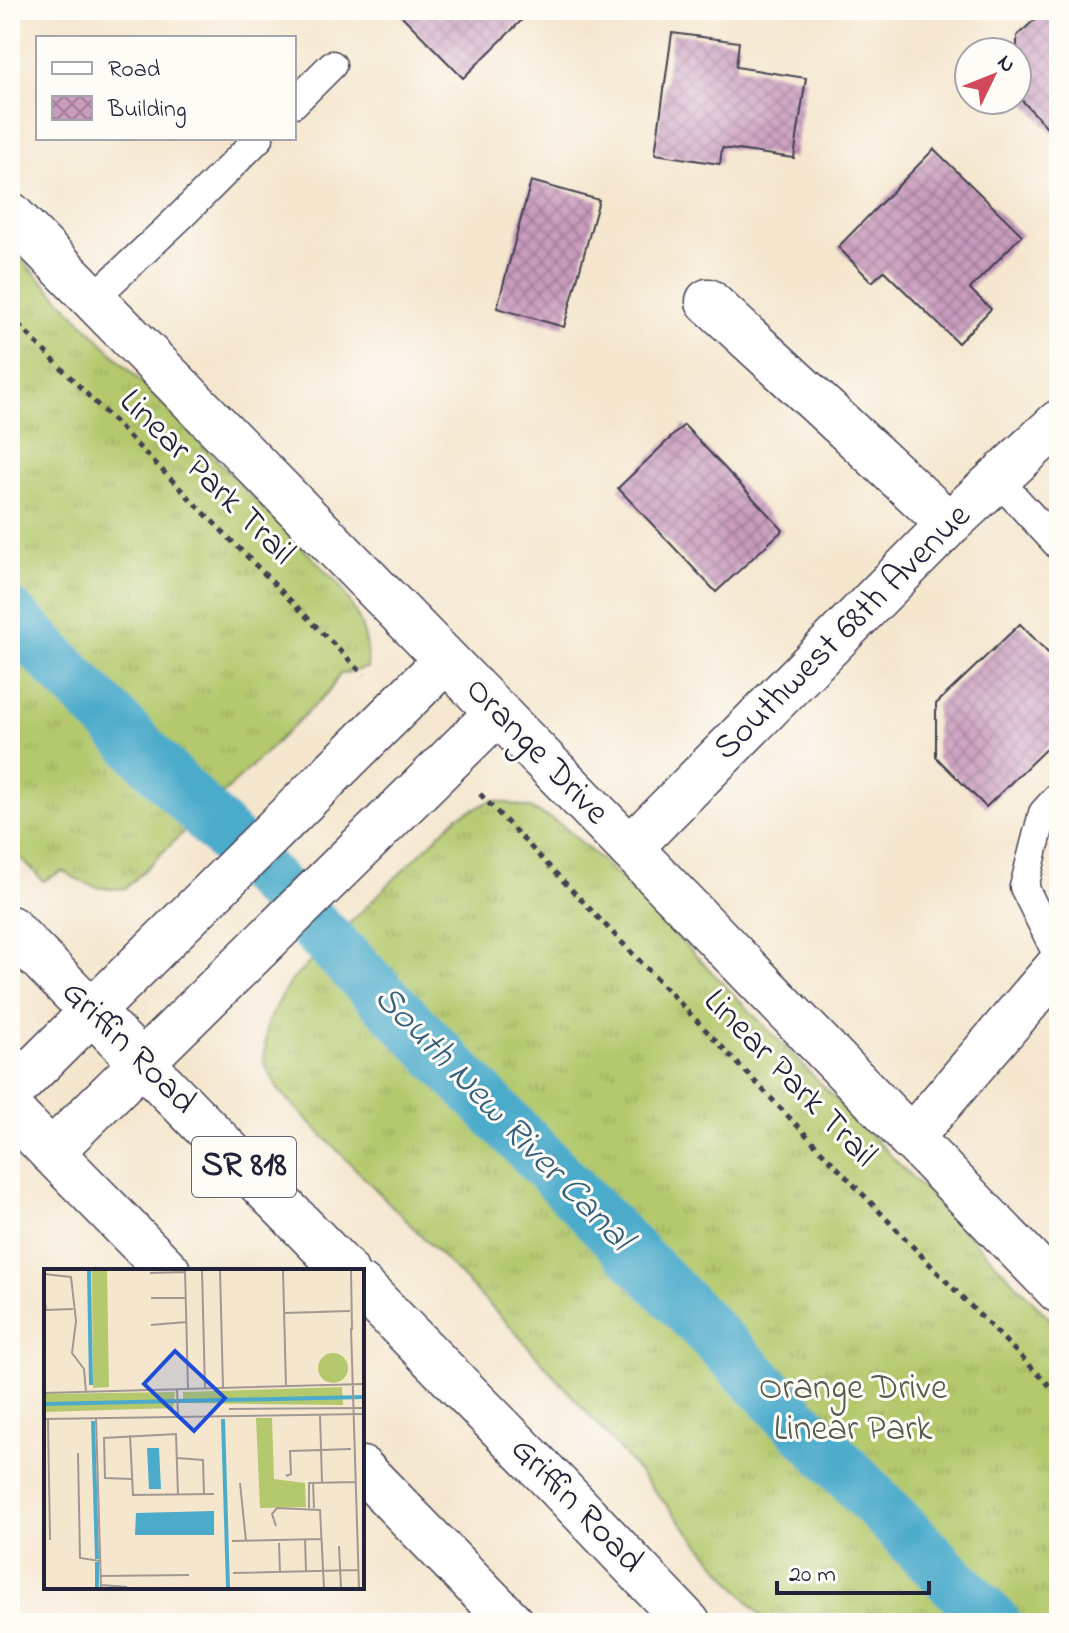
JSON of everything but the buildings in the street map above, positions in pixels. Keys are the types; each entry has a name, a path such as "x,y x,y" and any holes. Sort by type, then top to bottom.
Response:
{"street":[{"name":"Orange Drive","path":"10,214 498,712 910,1139 1056,1282"},
{"path":"708,301 949,524"},
{"name":"Southwest 68th Avenue","path":"630,848 949,524 1059,422"},
{"path":"10,1093 446,660"},
{"path":"51,1152 498,712"},
{"name":"Griffin Road","path":"10,928 344,1269"},
{"path":"910,1139 1059,965"},
{"path":"10,1110 166,1269"},
{"name":"Griffin Road","path":"364,1289 688,1623"},
{"path":"364,1471 500,1619"}],"lane":[{"path":"296,101 332,65"},
{"path":"93,299 257,140"},
{"path":"997,479 1059,546"},
{"path":"1059,795 1043,813 1024,887 1059,958"}],"path":[{"name":"Linear Park Trail","path":"10,316 364,676"},
{"name":"Linear Park Trail","path":"483,797 1059,1395"}],"green space":[{"path":"10,248 340,586 357,615 366,645 367,668 340,674 330,690 126,888 93,886 63,871 43,881 10,847"},
{"name":"Orange Drive Linear Park","path":"493,800 530,808 562,825 613,871 1059,1328 1059,1623 767,1623 509,1325 279,1091 264,1062 267,1023 290,982 458,816"}],"waterway":[{"name":"South New River Canal","path":"10,615 994,1623"}]}
